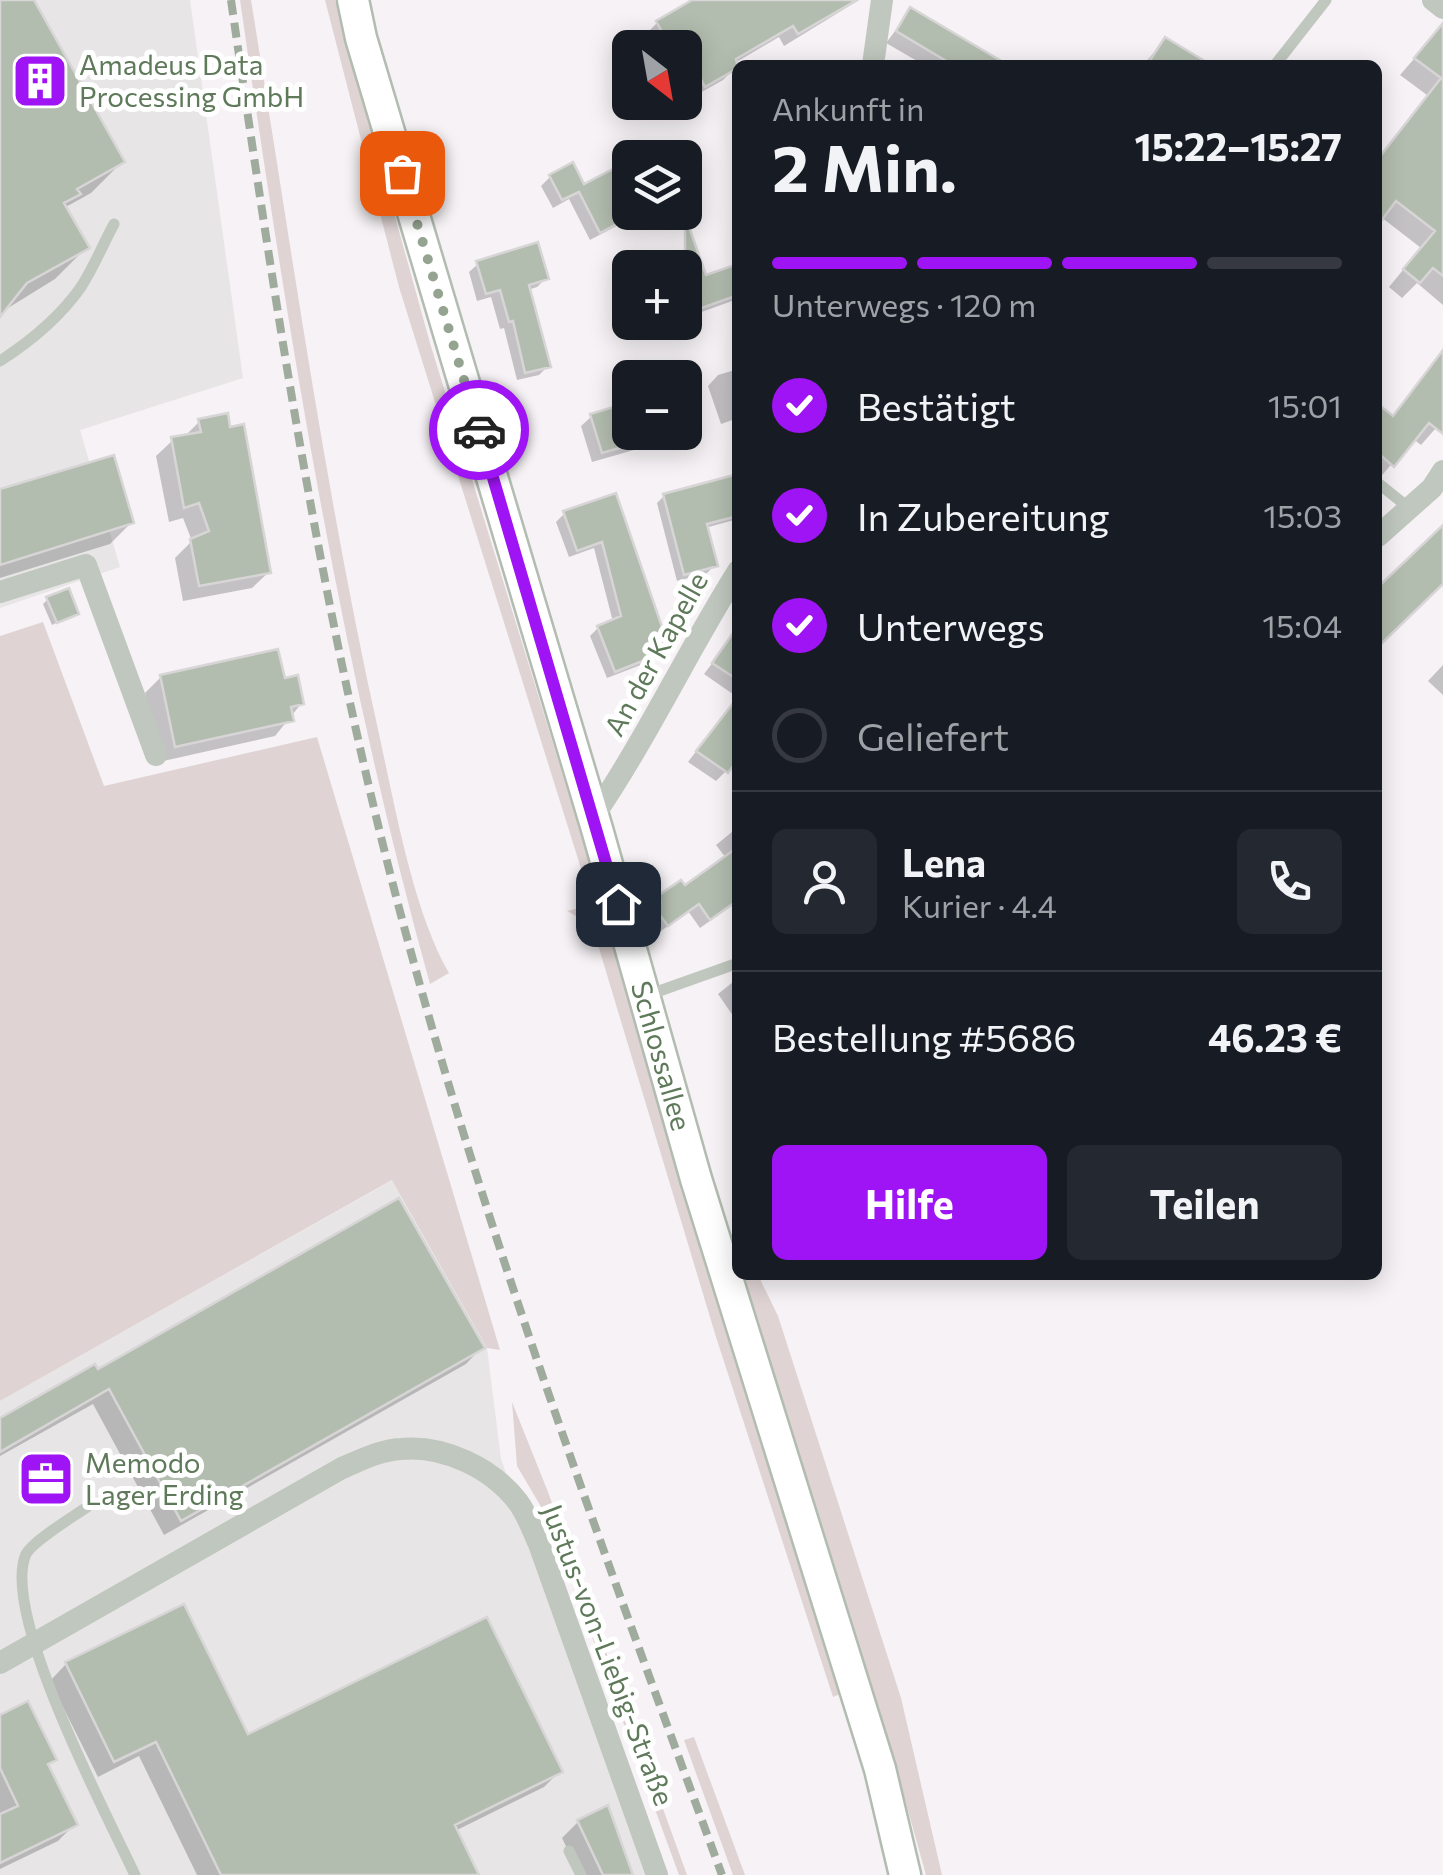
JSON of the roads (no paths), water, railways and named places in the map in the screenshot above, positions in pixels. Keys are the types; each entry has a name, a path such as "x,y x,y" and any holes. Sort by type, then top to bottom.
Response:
{"main road":[{"name":"Schlossallee","path":"353,0 707,1214 880,1770 905,1875"}],"street":[{"path":"874,60 882,0"},
{"path":"1433,0 1443,8"},
{"path":"1382,532 1439,486"},
{"path":"0,592 86,565 156,755"},
{"name":"An der Kapelle","path":"593,817 623,774 691,645 732,580"},
{"name":"Justus-von-Liebig-Straße","path":"0,1664 358,1461 400,1449 425,1449 455,1457 496,1480 519,1503 539,1544 658,1875"}],"lane":[{"path":"1279,60 1326,0"},
{"path":"0,361 29,342 63,310 82,285 114,224"},
{"path":"1382,486 1409,508"},
{"path":"644,996 732,965"},
{"path":"87,1507 26,1552 18,1586 35,1664 135,1875"},
{"path":"569,1851 582,1875"}],"railway":[{"path":"231,0 280,326 318,543 388,865 422,994 500,1248 586,1500 722,1875"}],"place":[{"name":"Amadeus Data Processing GmbH","path":"40,81"},
{"name":"Memodo Lager Erding","path":"46,1479"}]}
